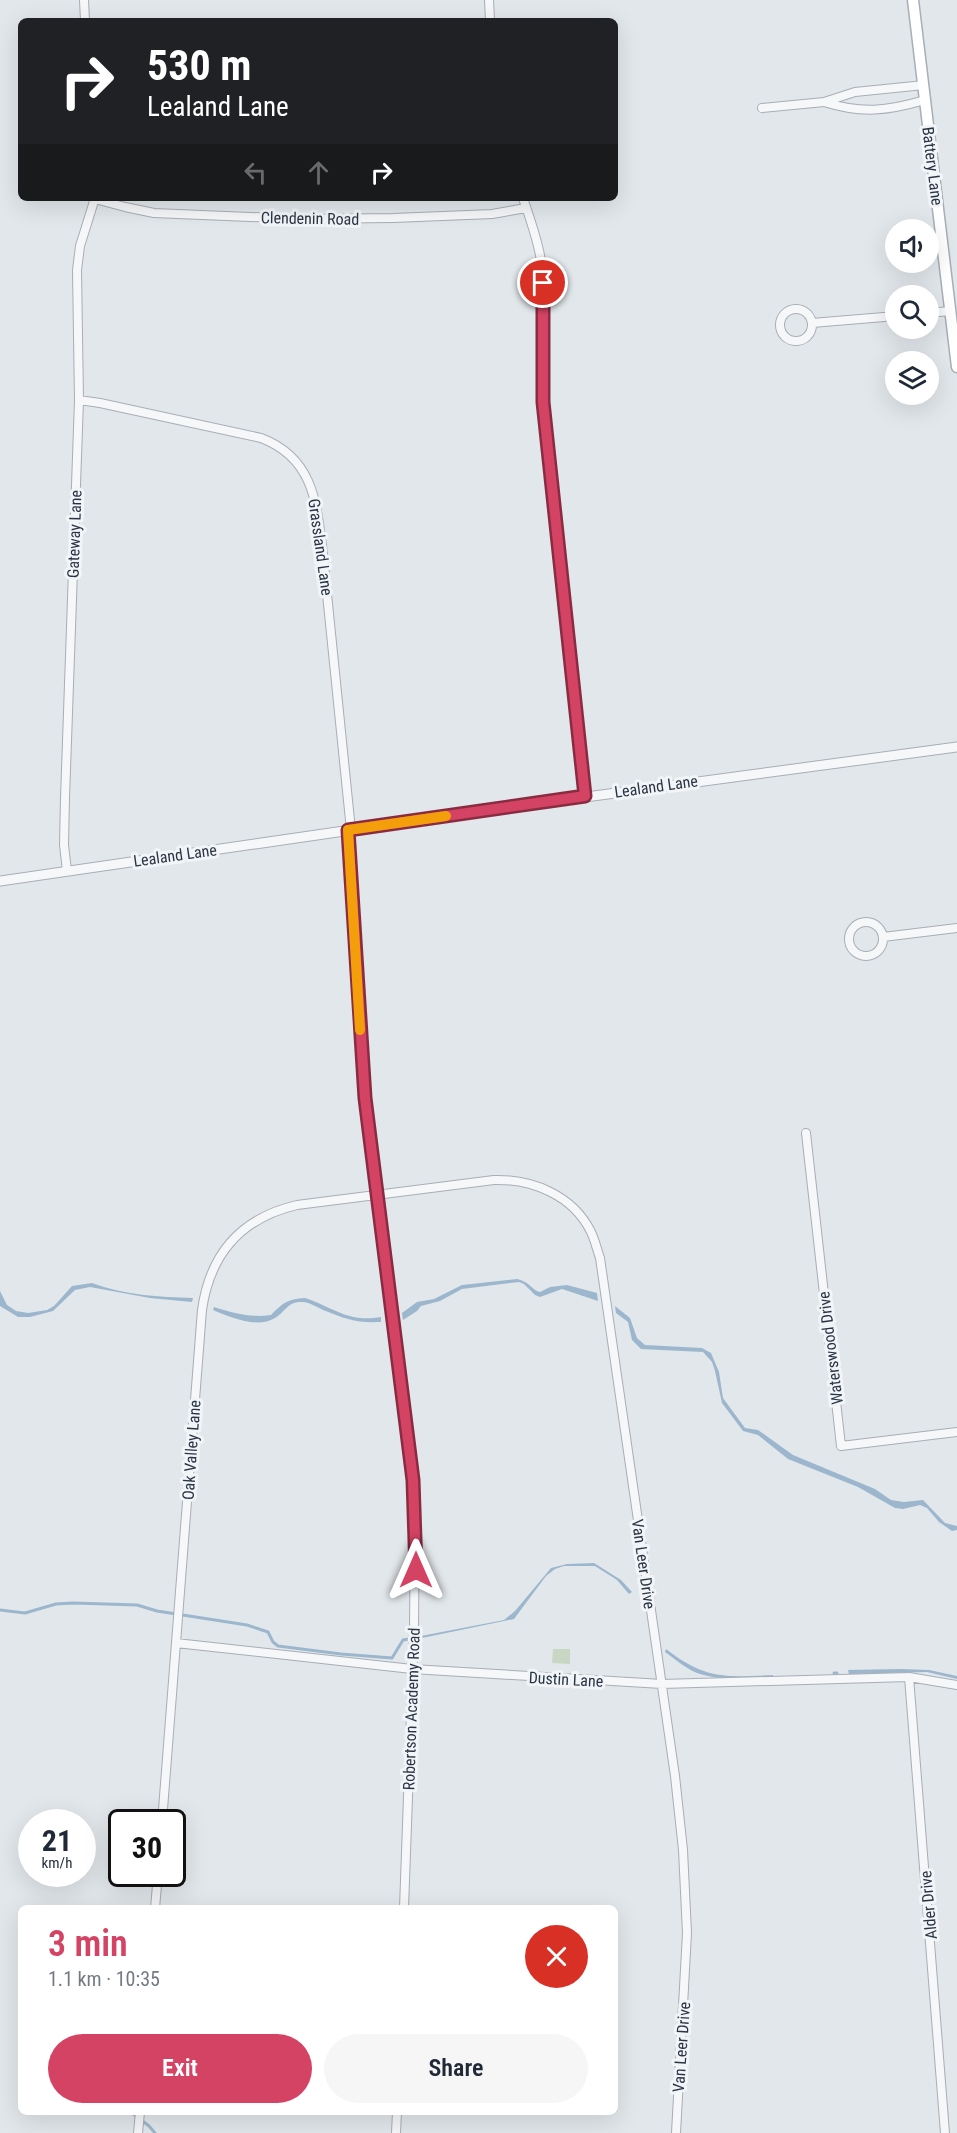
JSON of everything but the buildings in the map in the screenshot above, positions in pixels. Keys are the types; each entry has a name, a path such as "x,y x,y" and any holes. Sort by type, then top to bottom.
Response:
{"main road":[{"name":"Battery Lane","path":"913,0 957,367"}],"street":[{"path":"84,0 86,18"},
{"path":"489,0 490,18"},
{"path":"762,108 824,102 845,94 871,89 924,86"},
{"path":"824,102 845,109 862,111 894,108 925,100"},
{"name":"Gateway Lane","path":"67,872 64,846 65,798 79,400 77,270 80,246 94,201"},
{"name":"Clendenin Road","path":"105,201 154,213 302,219 492,214 526,208"},
{"path":"524,201 536,239 542,269 543,402 585,796"},
{"path":"794,309 807,313 813,323 810,333 800,341 787,338 781,328 783,316 794,309"},
{"path":"939,312 951,311"},
{"path":"813,323 885,317"},
{"name":"Grassland Lane","path":"79,400 261,438 281,448 304,473 314,496 322,545 349,830"},
{"name":"Lealand Lane","path":"0,881 585,796 957,747"},
{"name":"Robertson Academy Road","path":"349,830 365,1098 414,1498 416,1582 404,1905"},
{"path":"865,922 877,927 883,937 878,951 867,956 854,951 849,938 854,928 865,922"},
{"path":"883,937 957,928"},
{"name":"Waterswood Drive","path":"806,1133 841,1446 957,1432"},
{"name":"Van Leer Drive","path":"377,1195 483,1181 518,1180 534,1184 558,1196 576,1211 591,1231 600,1258 681,1826 687,1933 676,2133"},
{"name":"Oak Valley Lane","path":"163,1809 202,1310 207,1285 215,1263 239,1233 270,1213 297,1205 377,1195"},
{"name":"Dustin Lane","path":"176,1642 412,1670 662,1684 909,1677 957,1685"},
{"name":"Alder Drive","path":"909,1677 945,2133"},
{"path":"155,1905 157,1887"},
{"path":"138,2133 140,2115"},
{"path":"396,2133 397,2115"}],"green space":[{"path":"553,1649 570,1649 570,1664 552,1663"}],"water":[{"path":"517,1279 526,1282 540,1292 550,1287 567,1285 597,1293 598,1301 562,1289 540,1297 519,1282 462,1289 440,1301 421,1306 403,1320 402,1313 417,1302 434,1299 462,1285"},
{"path":"92,1283 129,1293 193,1298 192,1302 150,1298 90,1287 75,1290 53,1311 30,1317 18,1317 0,1306 0,1291 7,1305 16,1311 28,1313 47,1310 54,1306 72,1286"},
{"path":"305,1298 350,1316 381,1317 381,1322 351,1320 302,1302 293,1303 275,1318 260,1322 244,1321 213,1310 214,1307 249,1315 271,1315 286,1302"},
{"path":"615,1306 630,1318 637,1338 645,1345 702,1348 711,1353 719,1372 723,1398 745,1428 758,1430 793,1455 875,1489 891,1500 904,1502 923,1500 945,1523 957,1526 957,1530 952,1531 939,1522 927,1508 920,1505 903,1509 895,1508 858,1487 788,1459 758,1435 743,1431 722,1403 712,1362 703,1352 641,1349 632,1340 628,1322 616,1313"},
{"path":"594,1563 621,1580 632,1592 629,1594 617,1580 595,1566 564,1566 546,1576 514,1619 422,1638 421,1636 504,1620 515,1611 551,1568 567,1564"},
{"path":"666,1649 693,1666 716,1674 773,1675 773,1677 735,1679 706,1676 684,1666 665,1652"},
{"path":"848,1670 929,1670 957,1676 957,1679 927,1672 849,1674"}],"waterway":[{"path":"0,1610 25,1613 56,1604 73,1603 137,1605 157,1611 247,1625 268,1632 278,1646 392,1658 403,1640 409,1639"},
{"path":"135,2115 155,2133"}],"slow traffic":[{"path":"360,1030 348,830 446,816"}],"route":[{"path":"416,1570 413,1480 365,1098 348,830 585,796 543,402 543,283"}]}
